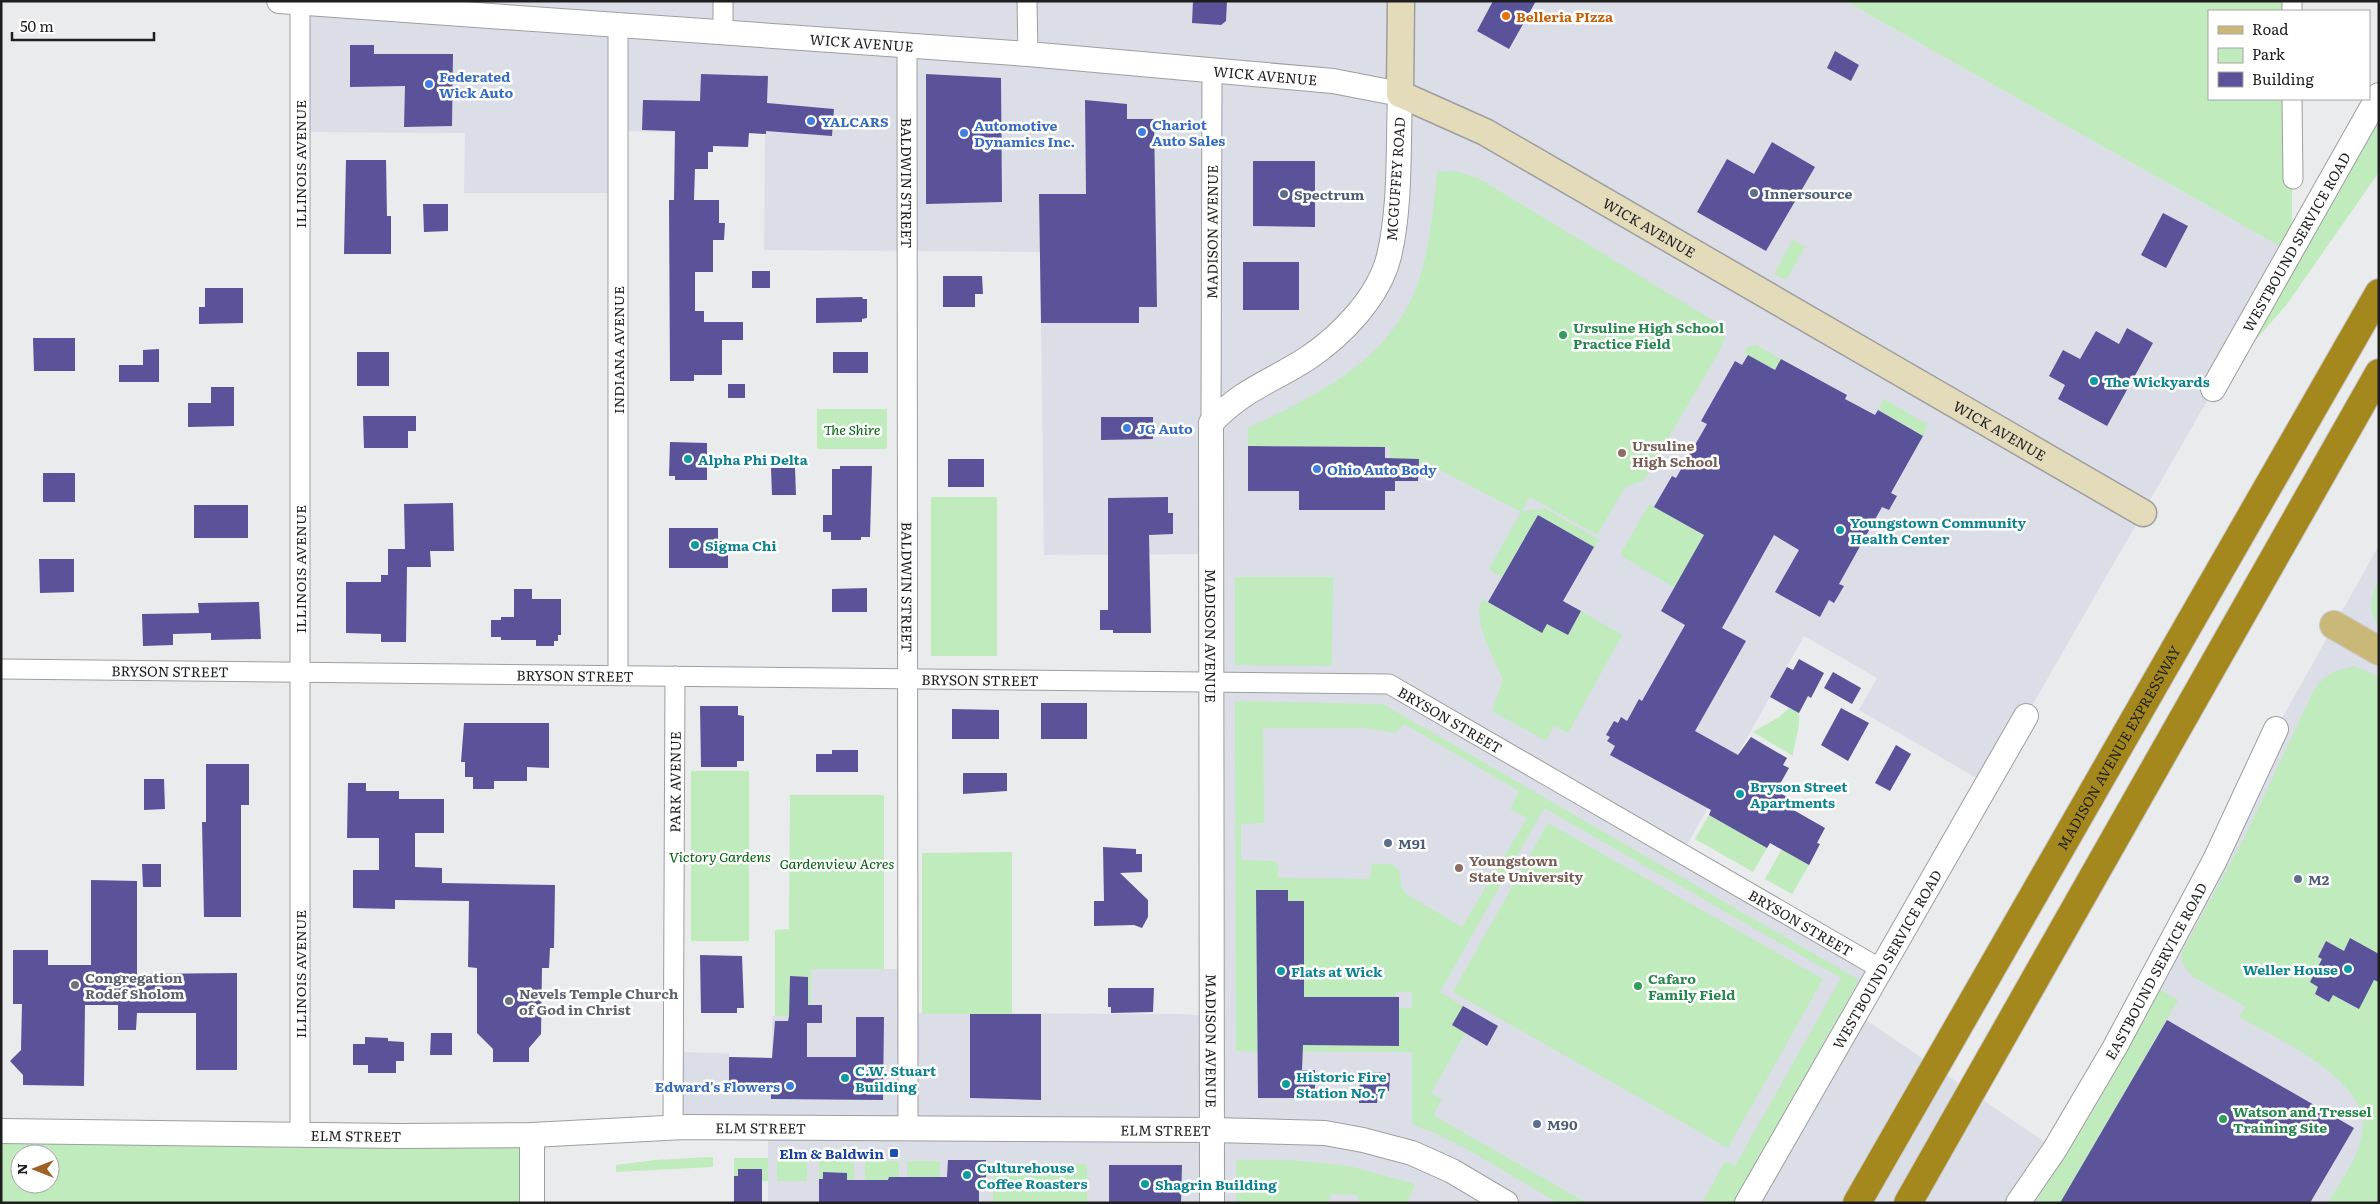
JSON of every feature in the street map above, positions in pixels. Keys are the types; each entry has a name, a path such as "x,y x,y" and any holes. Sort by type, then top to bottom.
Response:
{"highway":[{"name":"MADISON AVENUE EXPRESSWAY","path":"1857,1203 2379,293"},
{"path":"1908,1203 2379,373"}],"main road":[{"name":"MCGUFFEY ROAD","path":"1400,94 1401,1"},
{"name":"WICK AVENUE","path":"1400,94 1484,132 1789,306 2143,513"},
{"path":"2334,625 2379,651"}],"street":[{"path":"723,1 723,33"},
{"path":"1028,1 1028,54"},
{"name":"WICK AVENUE","path":"289,2 472,8 618,25 1028,54 1333,81 1400,94"},
{"name":"ILLINOIS AVENUE","path":"289,2 300,672 300,1135"},
{"name":"INDIANA AVENUE","path":"618,25 618,675"},
{"name":"BALDWIN STREET","path":"907,46 908,1128"},
{"name":"MADISON AVENUE","path":"1212,70 1212,1203"},
{"name":"MCGUFFEY ROAD","path":"1212,423 1226,407 1249,390 1308,358 1330,341 1373,292 1389,257 1394,220 1400,94"},
{"name":"WESTBOUND SERVICE ROAD","path":"2214,390 2379,95"},
{"path":"2292,100 2292,179"},
{"name":"BRYSON STREET","path":"1,669 1389,684 1881,969"},
{"name":"PARK AVENUE","path":"673,1127 675,676"},
{"name":"WESTBOUND SERVICE ROAD","path":"1747,1203 2026,716"},
{"name":"EASTBOUND SERVICE ROAD","path":"2018,1203 2055,1150 2114,1047 2215,860 2276,729"},
{"name":"ELM STREET","path":"1,1131 300,1135 532,1135 673,1127 1212,1130 1325,1134 1363,1140 1412,1153 1452,1171 1506,1203"},
{"path":"532,1135 532,1203"}],"shaded area":[{"path":"279,1 1845,1 2292,253 1987,784 1859,710 1877,678 1804,636 1682,854 1881,969 1856,1013 2055,1149 2276,729 2379,545 2379,1203 768,1203 768,1128 673,1127 673,1052 729,1053 729,1057 772,1058 772,1016 810,1016 810,969 908,969 908,1013 1182,1014 1212,1016 1212,554 1044,555 1040,252 764,250 765,134 619,131 618,193 464,193 465,133 300,132 299,3"}],"green space":[{"path":"1845,1 2292,1 2292,10 2208,10 2208,100 2292,100 2292,252 2379,95 2379,172 2287,304 2213,389 2292,253"},
{"path":"1455,171 1478,178 1724,327 1725,337 1719,352 1643,481 1625,487 1597,535 1530,497 1522,511 1546,509 1601,541 1600,543 1597,542 1594,547 1538,515 1502,577 1489,569 1521,512 1430,465 1390,459 1390,447 1248,446 1248,428 1299,403 1347,374 1387,337 1403,314 1421,274 1430,231 1437,172"},
{"path":"1793,240 1805,247 1786,280 1774,274"},
{"path":"1756,345 1781,359 1775,370 1744,353 1747,347"},
{"path":"1884,399 1928,425 1923,436 1878,410"},
{"name":"The Shire","path":"817,409 887,409 887,449 817,449"},
{"path":"931,497 997,497 997,656 931,656"},
{"path":"1650,503 1650,505 1704,535 1674,587 1620,555"},
{"path":"1235,577 1333,577 1332,666 1235,665"},
{"path":"2379,579 2379,626 2373,615 2372,597"},
{"path":"1482,599 1542,633 1547,624 1568,635 1581,611 1622,635 1568,733 1554,726 1546,741 1492,711 1503,680 1482,628 1479,607"},
{"path":"2355,666 2379,677 2379,954 2351,939 2344,951 2326,941 2318,956 2322,959 2310,982 2318,987 2315,995 2329,1002 2333,995 2358,1009 2374,980 2379,982 2379,1203 2328,1203 2352,1163 2359,1147 2363,1119 2357,1102 2330,1072 2312,1059 2239,1017 2246,1007 2192,976 2183,965 2181,954 2244,838 2313,692 2325,677 2341,669"},
{"path":"1235,701 1383,704 1859,980 1733,1203 1702,1203 1725,1161 1735,1166 1841,978 1544,808 1440,992 1463,1006 1452,1025 1465,1033 1431,1093 1442,1100 1433,1115 1587,1203 1558,1203 1467,1149 1412,1124 1412,1052 1236,1051","holes":["1404,724 1519,791 1510,809 1527,818 1462,927 1406,894 1401,886 1399,870 1391,864 1372,864 1370,879 1278,878 1278,865 1275,861 1241,860 1241,824 1264,823 1263,728 1367,728 1395,733","1256,890 1288,890 1288,901 1304,901 1304,997 1396,997 1396,992 1412,992 1412,1008 1399,1008 1398,1045 1257,1045 1259,990 1257,990"]},
{"path":"1789,708 1798,711 1799,717 1793,756 1753,732 1779,717"},
{"name":"Victory Gardens","path":"691,771 749,771 749,941 691,941"},
{"name":"Gardenview Acres","path":"790,795 884,795 884,969 811,969 810,1016 775,1016 775,930 789,929"},
{"path":"1709,815 1717,820 1718,817 1767,848 1753,872 1695,839"},
{"name":"Cafaro Family Field","path":"1548,823 1823,979 1728,1148 1453,992"},
{"path":"1782,849 1809,865 1792,894 1765,879"},
{"path":"1012,852 1012,1014 922,1014 922,853"},
{"path":"2160,990 2178,1000 2060,1203 2035,1203 2095,1108"},
{"path":"1,1131 532,1135 532,1203 1,1203"},
{"path":"713,1157 713,1167 616,1172 616,1165 656,1160"},
{"path":"734,1158 768,1158 768,1181 762,1181 762,1169 738,1169 738,1176 734,1176"},
{"path":"777,1159 807,1159 807,1181 777,1181"},
{"path":"819,1159 854,1159 854,1186 847,1186 847,1173 823,1172 823,1179 819,1179"},
{"path":"1236,1160 1290,1160 1349,1166 1415,1184 1407,1203 1359,1203 1358,1195 1330,1194 1329,1203 1236,1203"},
{"path":"865,1161 899,1161 899,1180 869,1180 865,1187"},
{"path":"907,1161 940,1161 939,1203 932,1177 911,1177 910,1183 907,1183"},
{"path":"993,1163 1087,1164 1087,1203 993,1203"}],"building":[{"path":"1193,1 1227,1 1226,21 1221,25 1192,23"},
{"name":"Belleria PIzza","path":"1493,1 1536,1 1509,49 1477,31"},
{"name":"Federated Wick Auto","path":"350,45 374,45 374,54 453,54 452,126 404,127 405,86 350,87"},
{"path":"1835,51 1859,65 1851,81 1827,68"},
{"path":"701,74 768,76 767,103 834,109 832,136 766,131 766,134 749,133 748,147 713,146 713,152 708,152 708,169 695,169 694,200 719,200 719,223 725,223 724,240 713,240 713,272 695,272 695,311 704,311 704,322 743,322 743,340 722,340 722,375 694,375 694,381 670,381 669,200 674,200 675,131 642,130 643,100 700,101"},
{"name":"Automotive Dynamics Inc.","path":"926,74 1001,78 1002,202 926,204"},
{"path":"1085,100 1127,104 1127,119 1154,119 1157,307 1139,307 1139,323 1041,323 1039,194 1086,194"},
{"name":"Innersource","path":"1772,142 1815,167 1766,251 1697,212 1727,159 1754,174"},
{"path":"346,160 386,160 387,216 391,216 391,254 344,254"},
{"name":"Spectrum","path":"1253,161 1315,161 1315,227 1253,226"},
{"path":"423,204 448,204 448,231 424,232"},
{"path":"2163,213 2188,226 2166,268 2141,255"},
{"path":"1243,262 1299,262 1299,310 1243,310"},
{"path":"752,271 770,271 770,288 752,288"},
{"path":"943,276 982,276 983,294 975,294 975,307 943,307"},
{"path":"205,288 243,288 243,323 199,324 199,307 205,307"},
{"path":"862,297 867,299 867,318 862,319 862,322 816,323 816,298"},
{"name":"The Wickyards","path":"2127,328 2153,343 2107,426 2058,399 2065,385 2049,376 2063,350 2080,359 2096,331 2119,344"},
{"path":"33,338 75,338 75,371 34,371"},
{"path":"159,349 159,382 119,382 119,365 143,365 143,350"},
{"path":"357,352 389,352 389,386 357,386"},
{"path":"833,352 868,352 868,373 833,373"},
{"name":"Ursuline High School","path":"1748,355 1775,370 1781,359 1847,395 1845,399 1875,415 1878,410 1923,436 1891,493 1897,496 1889,510 1882,507 1839,584 1844,586 1834,603 1829,600 1820,617 1775,592 1799,550 1774,535 1722,628 1746,641 1695,731 1738,755 1751,737 1787,758 1783,765 1789,768 1776,791 1794,801 1790,808 1825,828 1817,843 1820,844 1809,865 1770,843 1767,848 1709,815 1711,810 1610,755 1615,746 1607,741 1610,737 1606,735 1614,721 1618,723 1621,717 1627,721 1639,699 1642,701 1685,625 1661,611 1704,535 1654,507 1672,476 1676,478 1707,424 1701,421 1735,361 1742,365"},
{"path":"728,384 745,384 745,398 728,398"},
{"path":"211,387 234,387 234,426 188,427 188,403 211,403"},
{"path":"363,416 416,416 416,431 408,431 408,448 364,448"},
{"name":"JG Auto","path":"1101,417 1153,417 1153,439 1101,440"},
{"name":"Alpha Phi Delta","path":"670,442 707,443 707,480 675,480 675,476 669,476"},
{"name":"Ohio Auto Body","path":"1248,446 1385,447 1385,458 1419,459 1418,481 1395,481 1395,491 1385,491 1385,510 1299,510 1299,491 1248,491"},
{"path":"948,459 984,459 984,487 948,487"},
{"path":"840,466 872,466 870,537 861,537 861,540 831,540 831,532 823,532 823,515 832,515 832,469 840,469"},
{"path":"771,468 795,468 796,495 772,495"},
{"path":"43,473 75,473 75,502 43,502"},
{"path":"1168,497 1168,513 1173,513 1173,534 1149,535 1151,633 1113,633 1113,630 1100,630 1100,610 1108,610 1108,498"},
{"path":"453,503 454,551 430,551 431,567 407,567 406,642 381,642 381,634 346,633 346,582 381,582 381,575 388,575 388,549 405,549 404,504"},
{"path":"194,505 248,505 248,538 194,538"},
{"path":"1538,515 1594,547 1563,601 1581,611 1568,635 1547,624 1542,633 1488,602"},
{"name":"Sigma Chi","path":"669,528 718,528 718,541 722,541 722,550 728,550 728,568 669,568"},
{"path":"39,559 74,559 74,592 40,593"},
{"path":"867,588 867,612 832,612 832,589"},
{"path":"514,589 532,589 532,599 561,599 561,635 558,635 558,641 554,641 554,646 536,646 536,640 501,640 501,637 491,637 491,620 501,620 501,617 514,617"},
{"path":"259,602 261,639 211,640 211,633 173,634 173,645 143,646 142,614 199,613 198,603"},
{"path":"1799,659 1824,673 1811,698 1808,696 1799,713 1770,697 1787,667 1793,670"},
{"path":"1833,672 1861,688 1852,704 1824,688"},
{"path":"1041,703 1087,703 1087,739 1041,739"},
{"path":"700,706 738,706 738,715 744,716 744,761 737,761 737,767 701,767"},
{"path":"1841,708 1869,723 1848,761 1821,745"},
{"path":"952,709 999,710 999,739 952,739"},
{"path":"464,723 549,723 549,768 527,767 527,781 494,781 494,789 473,789 473,777 465,777 465,762 461,762"},
{"path":"1896,745 1911,754 1890,791 1875,783"},
{"path":"832,750 858,750 858,772 816,772 816,754 832,754"},
{"path":"206,764 249,764 249,805 241,805 241,917 204,917 202,822 206,822"},
{"path":"963,773 1007,773 1007,791 963,794"},
{"path":"144,779 164,779 165,809 144,810"},
{"path":"348,783 366,783 366,791 399,791 399,799 444,799 444,833 415,833 415,867 442,868 442,883 555,885 554,948 550,948 549,968 542,968 541,1034 529,1048 529,1062 493,1062 493,1049 477,1033 477,968 468,967 469,901 395,900 395,909 353,908 353,870 379,870 379,838 347,838"},
{"path":"1103,847 1136,849 1136,854 1142,854 1142,872 1120,873 1148,900 1148,917 1142,928 1134,925 1094,926 1094,901 1104,901"},
{"path":"142,864 161,864 161,887 143,887"},
{"name":"Congregation Rodef Sholom","path":"91,880 137,881 137,974 237,973 237,1070 196,1070 196,1013 137,1013 136,1030 118,1030 118,1005 85,1005 84,1086 23,1085 23,1075 10,1061 21,1050 22,1004 13,1004 13,950 48,950 48,965 91,965"},
{"name":"Flats at Wick","path":"1256,890 1288,890 1288,901 1304,901 1304,997 1399,997 1399,1046 1303,1045 1302,1070 1315,1070 1315,1098 1258,1098"},
{"name":"Weller House","path":"2350,938 2379,954 2379,982 2374,980 2359,1009 2333,995 2329,1002 2315,994 2318,987 2310,982 2322,959 2318,957 2326,941 2344,951"},
{"path":"700,955 742,956 744,1008 737,1008 737,1013 701,1013"},
{"path":"790,976 808,977 808,1005 822,1005 822,1023 807,1023 807,1057 856,1057 856,1017 884,1017 883,1100 771,1099 771,1085 729,1084 729,1057 772,1058 775,1021 788,1021"},
{"path":"1108,988 1154,988 1153,1012 1111,1013 1111,1007 1108,1007"},
{"path":"1463,1006 1498,1026 1487,1046 1452,1025"},
{"path":"970,1014 1041,1014 1041,1100 970,1098"},
{"name":"Watson and Tressel Training Site","path":"2167,1020 2354,1128 2310,1203 2060,1203"},
{"path":"431,1033 452,1033 452,1055 430,1055"},
{"path":"365,1037 388,1038 388,1041 404,1042 404,1061 396,1061 396,1073 368,1073 368,1065 353,1065 353,1044 365,1044"},
{"path":"1360,1072 1390,1073 1389,1091 1378,1090 1377,1103 1359,1103"},
{"path":"948,1160 986,1160 986,1189 979,1189 979,1203 819,1203 819,1179 823,1179 823,1172 847,1173 847,1180 888,1180 889,1177 947,1177"},
{"name":"Shagrin Building","path":"1109,1165 1182,1165 1181,1203 1109,1203"},
{"path":"738,1169 762,1169 762,1203 734,1203 734,1176 738,1176"}],"place":[{"name":"Belleria PIzza","path":"1506,16"},
{"name":"Federated Wick Auto","path":"429,84"},
{"name":"YALCARS","path":"811,121"},
{"name":"Chariot Auto Sales","path":"1142,132"},
{"name":"Automotive Dynamics Inc.","path":"964,133"},
{"name":"Innersource","path":"1754,193"},
{"name":"Spectrum","path":"1284,194"},
{"name":"Ursuline High School Practice Field","path":"1563,335"},
{"name":"The Wickyards","path":"2094,381"},
{"name":"JG Auto","path":"1127,428"},
{"name":"Ursuline High School","path":"1622,453"},
{"name":"Alpha Phi Delta","path":"688,459"},
{"name":"Ohio Auto Body","path":"1317,469"},
{"name":"Youngstown Community Health Center","path":"1840,530"},
{"name":"Sigma Chi","path":"695,545"},
{"name":"Bryson Street Apartments","path":"1740,794"},
{"name":"M91","path":"1388,843"},
{"name":"Youngstown State University","path":"1459,868"},
{"name":"M2","path":"2298,879"},
{"name":"Weller House","path":"2348,969"},
{"name":"Flats at Wick","path":"1281,971"},
{"name":"Congregation Rodef Sholom","path":"75,985"},
{"name":"Cafaro Family Field","path":"1638,986"},
{"name":"Nevels Temple Church of God in Christ","path":"509,1001"},
{"name":"C.W. Stuart Building","path":"845,1078"},
{"name":"Historic Fire Station No. 7","path":"1286,1084"},
{"name":"Edward's Flowers","path":"790,1086"},
{"name":"Watson and Tressel Training Site","path":"2223,1119"},
{"name":"M90","path":"1537,1124"},
{"name":"Elm & Baldwin","path":"894,1153"},
{"name":"Culturehouse Coffee Roasters","path":"967,1175"},
{"name":"Shagrin Building","path":"1145,1184"}]}
